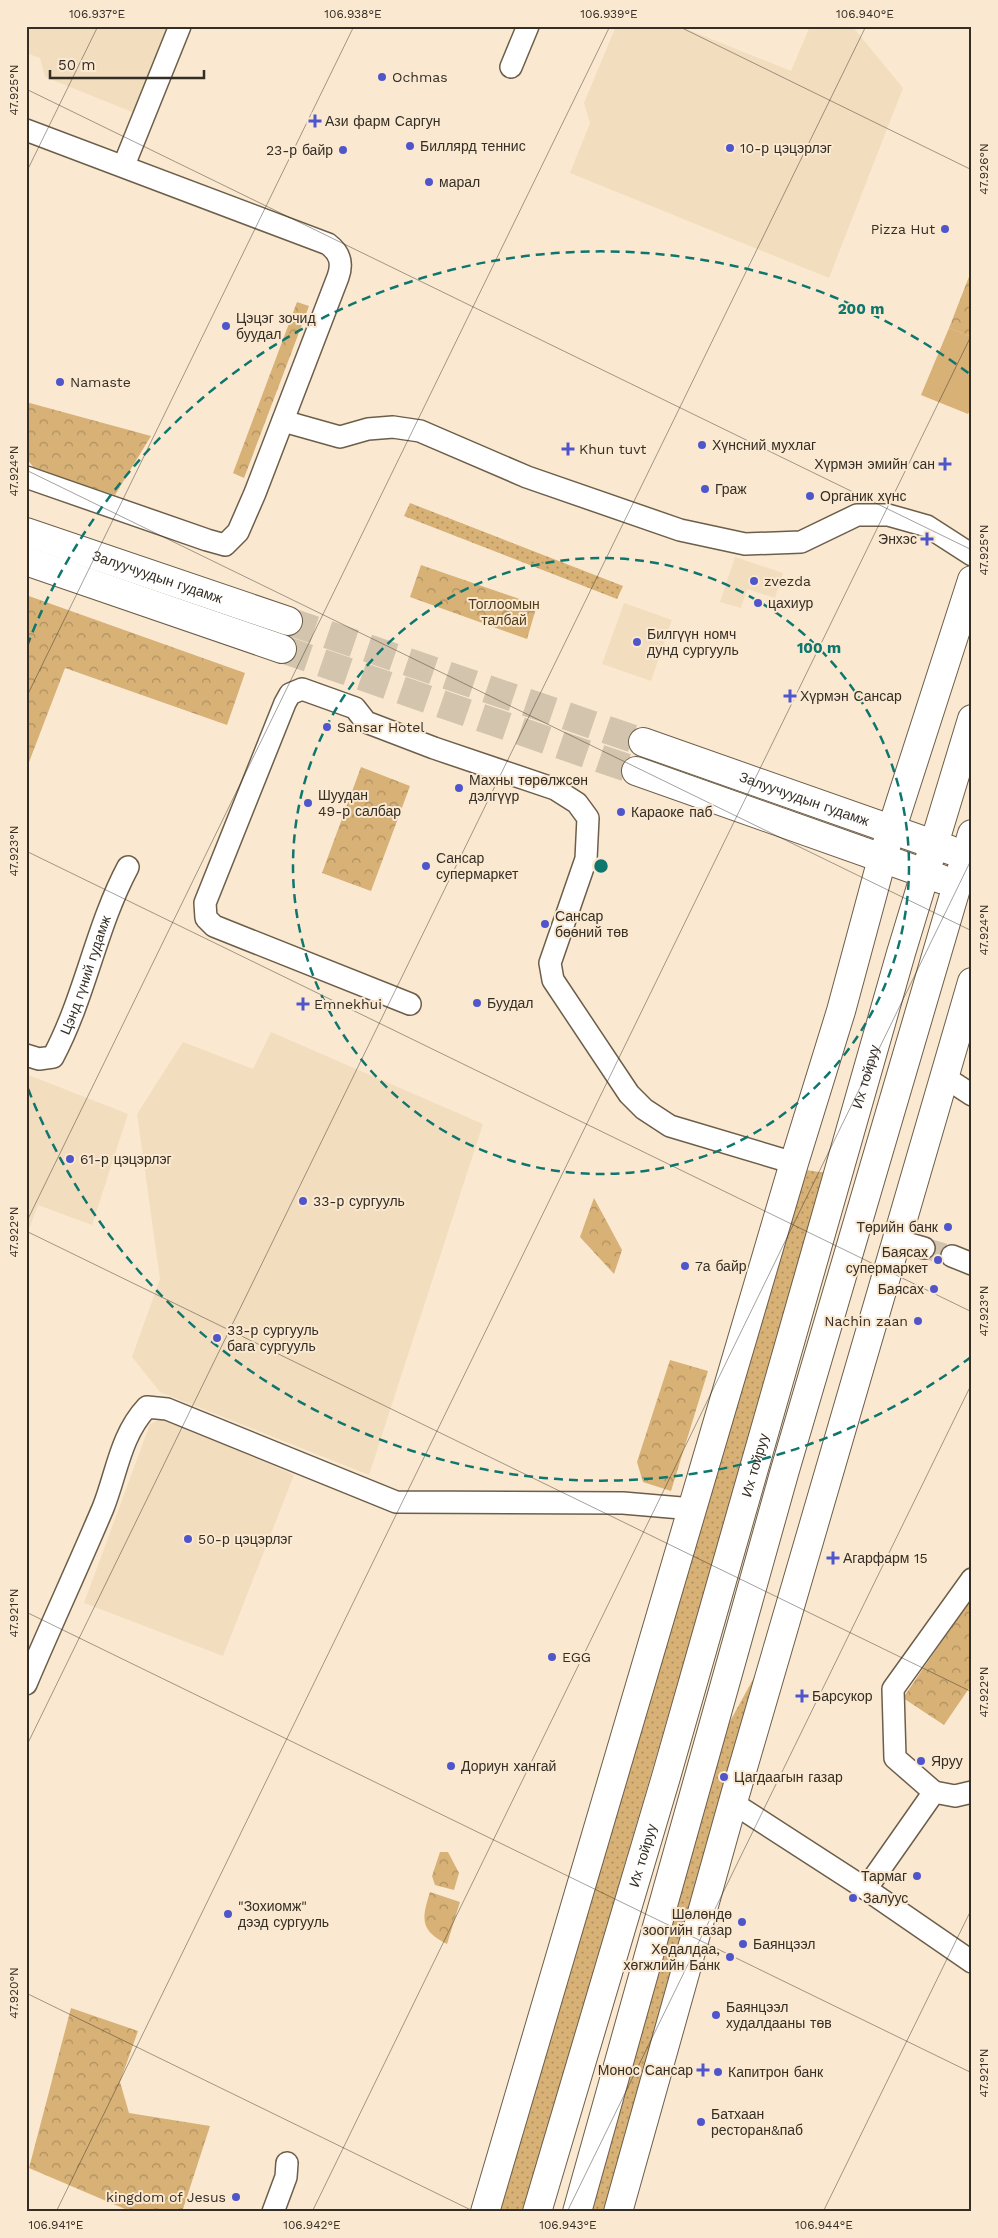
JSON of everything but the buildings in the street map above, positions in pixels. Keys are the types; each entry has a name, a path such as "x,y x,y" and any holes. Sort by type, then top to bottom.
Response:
{"main road":[{"name":"Залуучуудын гудамж","path":"26,532 288,620"},
{"name":"Залуучуудын гудамж","path":"26,560 282,649"},
{"path":"484,2212 794,1163 841,1011 882,859 972,580"},
{"name":"Их тойруу","path":"537,2212 663,1787 933,845 972,718"},
{"name":"Залуучуудын гудамж","path":"643,742 933,845 968,845"},
{"path":"636,771 956,884"},
{"path":"577,2212 785,1470 968,845"},
{"path":"618,2212 733,1803 943,1076 972,982"}],"street":[{"path":"124,165 180,26"},
{"path":"511,68 528,26"},
{"path":"26,130 124,165 328,244 338,255 340,270 283,421 238,532 225,544 207,540 26,477"},
{"path":"283,421 340,437 368,430 393,427 420,431 527,477 680,530 745,544 800,542 857,515 888,515 927,526 972,556"},
{"path":"410,1004 214,926 206,918 206,903 285,703 290,694 302,689 355,708 366,722 434,748 555,789 577,803 588,818 586,859 550,963 553,980 629,1094 644,1109 670,1126 794,1163"},
{"name":"Цэнд гүний гудамж","path":"26,1055 39,1060 53,1057 87,975 113,895 128,867"},
{"path":"943,1076 972,1095"},
{"path":"896,1240 924,1248"},
{"path":"952,1256 972,1264"},
{"path":"26,1684 104,1506 121,1449 135,1420 147,1408 166,1409 396,1502 623,1503 693,1509"},
{"path":"972,1579 893,1689 895,1758 934,1792 956,1796 972,1792"},
{"path":"866,1889 934,1792"},
{"path":"733,1803 866,1889 972,1962"},
{"path":"273,2212 286,2177 287,2164"}],"shaded area":[{"path":"26,26 174,26 137,114 45,77 40,58 26,53"},
{"name":"10-р цэцэрлэг","path":"616,26 679,26 791,71 810,26 852,26 903,88 829,278 570,173 590,123 584,103"},
{"name":"zvezda","path":"735,557 783,573 775,598 747,589 741,608 720,602"},
{"name":"Билгүүн номч дунд сургууль","path":"624,603 672,620 651,681 602,664"},
{"name":"33-р сургууль","path":"271,1032 483,1124 369,1475 160,1392 132,1357 160,1279 137,1114 183,1042 253,1069"},
{"name":"61-р цэцэрлэг","path":"26,1074 128,1114 92,1225 38,1205 26,1237"},
{"name":"50-р цэцэрлэг","path":"163,1418 294,1475 223,1656 84,1603 150,1424"}],"green space":[{"path":"972,269 972,337 949,328"},
{"path":"297,302 309,306 244,478 233,473"},
{"path":"949,328 972,337 972,406 968,414 921,395"},
{"path":"26,402 151,436 115,495 35,469 26,458"},
{"path":"410,503 623,586 617,599 404,516"},
{"name":"Тоглоомын талбай","path":"421,565 537,605 527,639 410,597"},
{"path":"26,595 245,673 227,725 65,668 26,770"},
{"path":"361,767 410,786 371,891 322,873"},
{"path":"806,1170 827,1173 523,2212 500,2212"},
{"path":"594,1198 622,1250 614,1274 580,1237"},
{"path":"670,1360 708,1371 671,1491 643,1482 637,1462"},
{"path":"972,1597 972,1684 944,1725 903,1698"},
{"path":"768,1652 608,2212 589,2212 722,1736"},
{"path":"440,1852 448,1852 459,1873 454,1890 435,1885 432,1876"},
{"path":"430,1892 460,1902 447,1944 431,1934 425,1923 425,1909"},
{"path":"71,2008 138,2031 120,2082 129,2113 210,2126 182,2212 132,2212 29,2168"}],"tunnel":[{"path":"288,621 643,742"},
{"path":"282,649 636,771"},
{"path":"924,1248 952,1256"}],"place":[{"name":"Ochmas","path":"382,77"},
{"name":"Ази фарм Саргун","path":"315,121"},
{"name":"Биллярд теннис","path":"410,146"},
{"name":"10-р цэцэрлэг","path":"730,148"},
{"name":"23-р байр","path":"343,150"},
{"name":"марал","path":"429,182"},
{"name":"Pizza Hut","path":"945,229"},
{"name":"Цэцэг зочид буудал","path":"226,326"},
{"name":"Namaste","path":"60,382"},
{"name":"Хүнсний мухлаг","path":"702,445"},
{"name":"Khun tuvt","path":"568,449"},
{"name":"Хүрмэн эмийн сан","path":"945,464"},
{"name":"Граж","path":"705,489"},
{"name":"Органик хүнс","path":"810,496"},
{"name":"Энхэс","path":"927,539"},
{"name":"zvezda","path":"754,581"},
{"name":"цахиур","path":"758,603"},
{"name":"Билгүүн номч дунд сургууль","path":"637,642"},
{"name":"Хүрмэн Сансар","path":"790,696"},
{"name":"Sansar Hotel","path":"327,727"},
{"name":"Махны төрөлжсөн дэлгүүр","path":"459,788"},
{"name":"Шуудан 49-р салбар","path":"308,803"},
{"name":"Караоке паб","path":"621,812"},
{"name":"Сансар супермаркет","path":"426,866"},
{"name":"Сансар бөөний төв","path":"545,924"},
{"name":"Буудал","path":"477,1003"},
{"name":"Emnekhui","path":"303,1004"},
{"name":"61-р цэцэрлэг","path":"70,1159"},
{"name":"33-р сургууль","path":"303,1201"},
{"name":"Төрийн банк","path":"948,1227"},
{"name":"Баясах супермаркет","path":"938,1260"},
{"name":"7а байр","path":"685,1266"},
{"name":"Баясах","path":"934,1289"},
{"name":"Nachin zaan","path":"918,1321"},
{"name":"33-р сургууль бага сургууль","path":"217,1338"},
{"name":"50-р цэцэрлэг","path":"188,1539"},
{"name":"Агарфарм 15","path":"833,1558"},
{"name":"EGG","path":"552,1657"},
{"name":"Барсукор","path":"802,1696"},
{"name":"Яруу","path":"921,1761"},
{"name":"Дориун хангай","path":"451,1766"},
{"name":"Цагдаагын газар","path":"724,1777"},
{"name":"Тармаг","path":"917,1876"},
{"name":"Залуус","path":"853,1898"},
{"name":"\"Зохиомж\" дээд сургууль","path":"228,1914"},
{"name":"Шөлөндө зоогийн газар","path":"742,1922"},
{"name":"Баянцээл","path":"743,1944"},
{"name":"Хөдалдаа, хөгжлийн Банк","path":"730,1957"},
{"name":"Баянцээл худалдааны төв","path":"716,2015"},
{"name":"Монос Сансар","path":"703,2070"},
{"name":"Капитрон банк","path":"718,2072"},
{"name":"Батхаан ресторан&паб","path":"701,2122"},
{"name":"kingdom of Jesus","path":"236,2197"}]}
